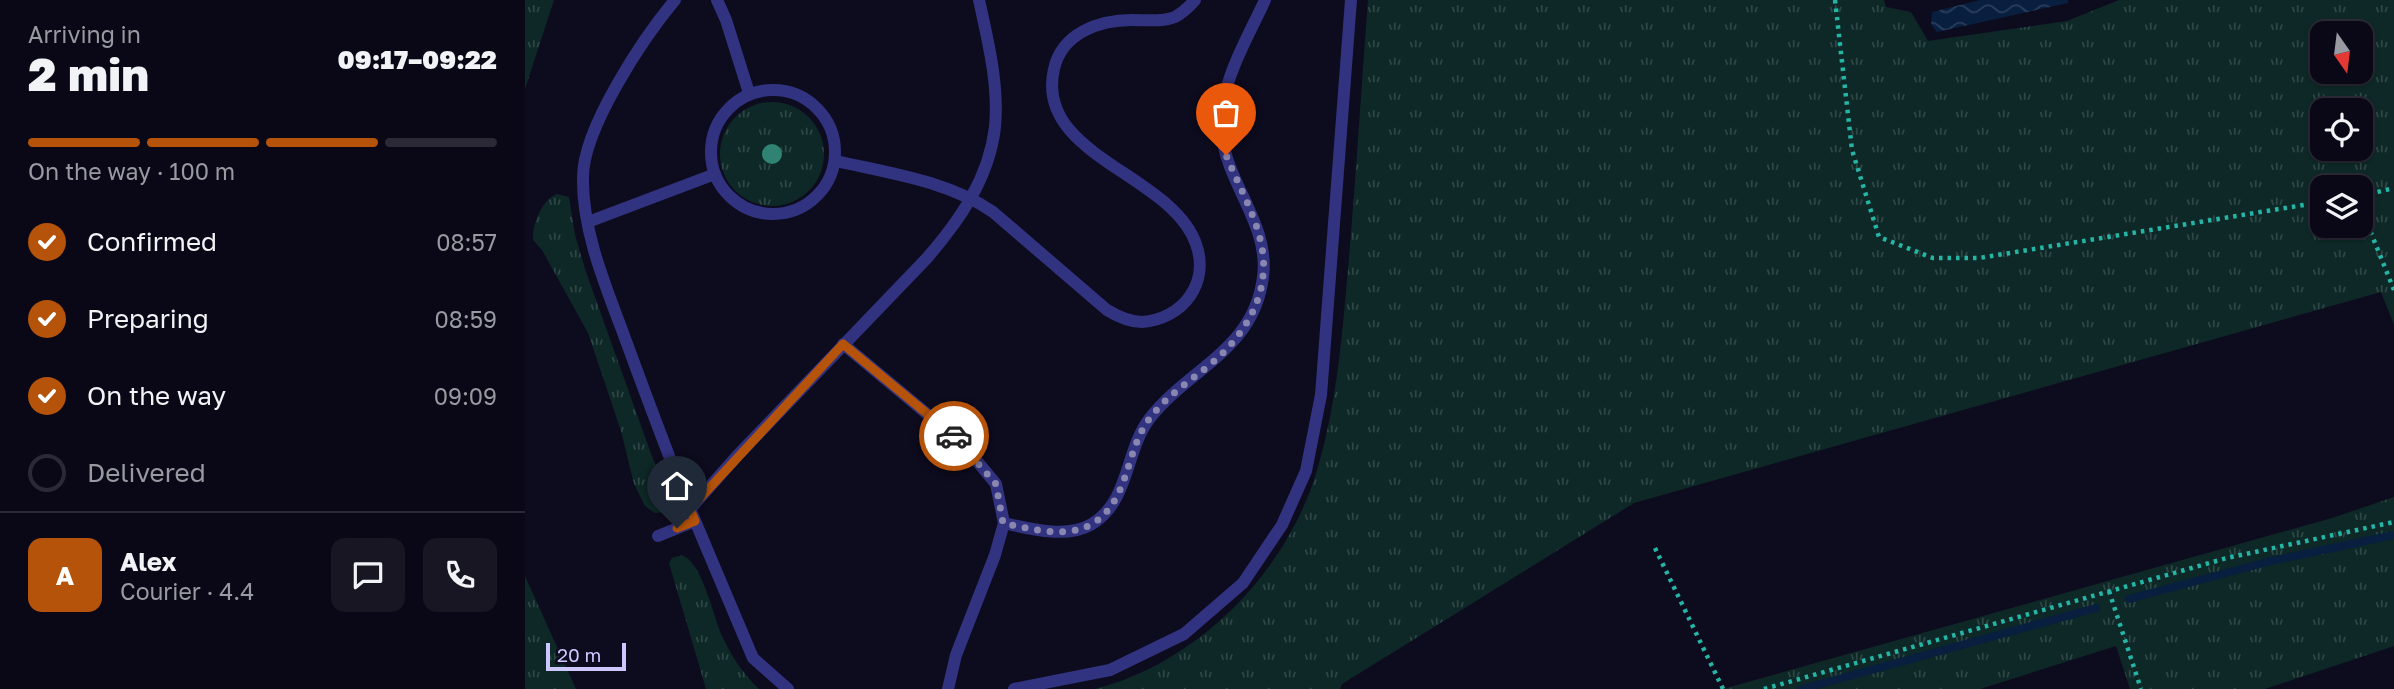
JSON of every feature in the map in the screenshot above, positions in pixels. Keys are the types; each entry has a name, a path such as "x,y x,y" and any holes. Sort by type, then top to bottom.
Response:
{"lane":[{"path":"675,0 621,78 604,107 590,142 583,176 588,222 609,296 655,421 753,658 788,689"},
{"path":"717,0 749,93"},
{"path":"658,536 693,515 843,344 927,258 952,229 972,198 995,129 990,58 979,0"},
{"path":"836,161 898,175 972,198 993,212 1094,300 1120,317 1141,322 1162,317 1182,307 1197,286 1201,265 1196,244 1188,227 1161,199 1089,148 1070,130 1056,111 1053,71 1068,42 1084,30 1128,20 1174,18 1195,0"},
{"path":"1003,523 1047,531 1073,530 1091,525 1105,513 1116,498 1144,425 1162,402 1223,352 1241,332 1255,307 1263,276 1262,251 1256,227 1226,155 1222,122 1228,78 1265,0"},
{"path":"1014,689 1110,670 1184,634 1243,583 1282,525 1306,471 1321,395 1350,0"},
{"path":"784,90 806,97 824,116 835,136 836,161 828,184 812,200 789,212 764,214 741,205 726,193 715,174 712,145 720,119 732,104 749,93 784,90"},
{"path":"588,222 715,174"},
{"path":"843,344 968,450 996,484 1003,523 995,555 955,655 948,689"}],"path":[{"path":"1835,0 1852,150 1879,237 1933,258 1979,258 2310,204"},
{"path":"2373,193 2394,188"},
{"path":"2373,238 2394,290"},
{"path":"1764,689 2227,558 2394,522"},
{"path":"1655,548 1723,689"},
{"path":"2109,591 2141,689"}],"green space":[{"path":"525,0 554,0 525,89"},
{"path":"1368,0 1884,0 1886,7 1911,12 1928,41 2067,21 2119,0 2394,0 2394,325 2381,292 1634,503 1342,684 1340,689 1095,689 1132,676 1167,659 1201,637 1258,581 1301,513 1315,477 1328,426 1337,374 1351,235"},
{"path":"772,102 792,106 809,117 820,134 824,154 820,174 809,191 792,202 772,206 752,202 735,191 724,174 720,154 724,134 735,117 752,106"},
{"path":"557,194 569,197 575,235 586,272 668,501 670,509 665,512 655,513 645,506 634,484 621,431 588,333 542,250 533,240 539,213 547,201"},
{"path":"2394,497 2394,646 2265,689 2130,689 2116,646 1980,689 1723,689 2332,518"},
{"path":"682,555 689,560 701,578 729,649 742,670 759,689 706,689 669,563 672,558"},
{"path":"525,576 576,689 525,689"}],"water":[{"path":"1980,0 2068,0 2068,3 1937,32 1931,24 1932,12"}],"waterway":[{"path":"2129,599 2267,562 2394,535"},
{"path":"1802,689 2096,608"}],"way so far":[{"path":"954,436 996,484 1003,523 1047,531 1073,530 1091,525 1105,513 1116,498 1144,425 1162,402 1214,362 1241,332 1255,307 1263,276 1262,251 1248,204 1226,155"}],"route":[{"path":"677,528 695,521 690,509 843,344 954,436"}]}
